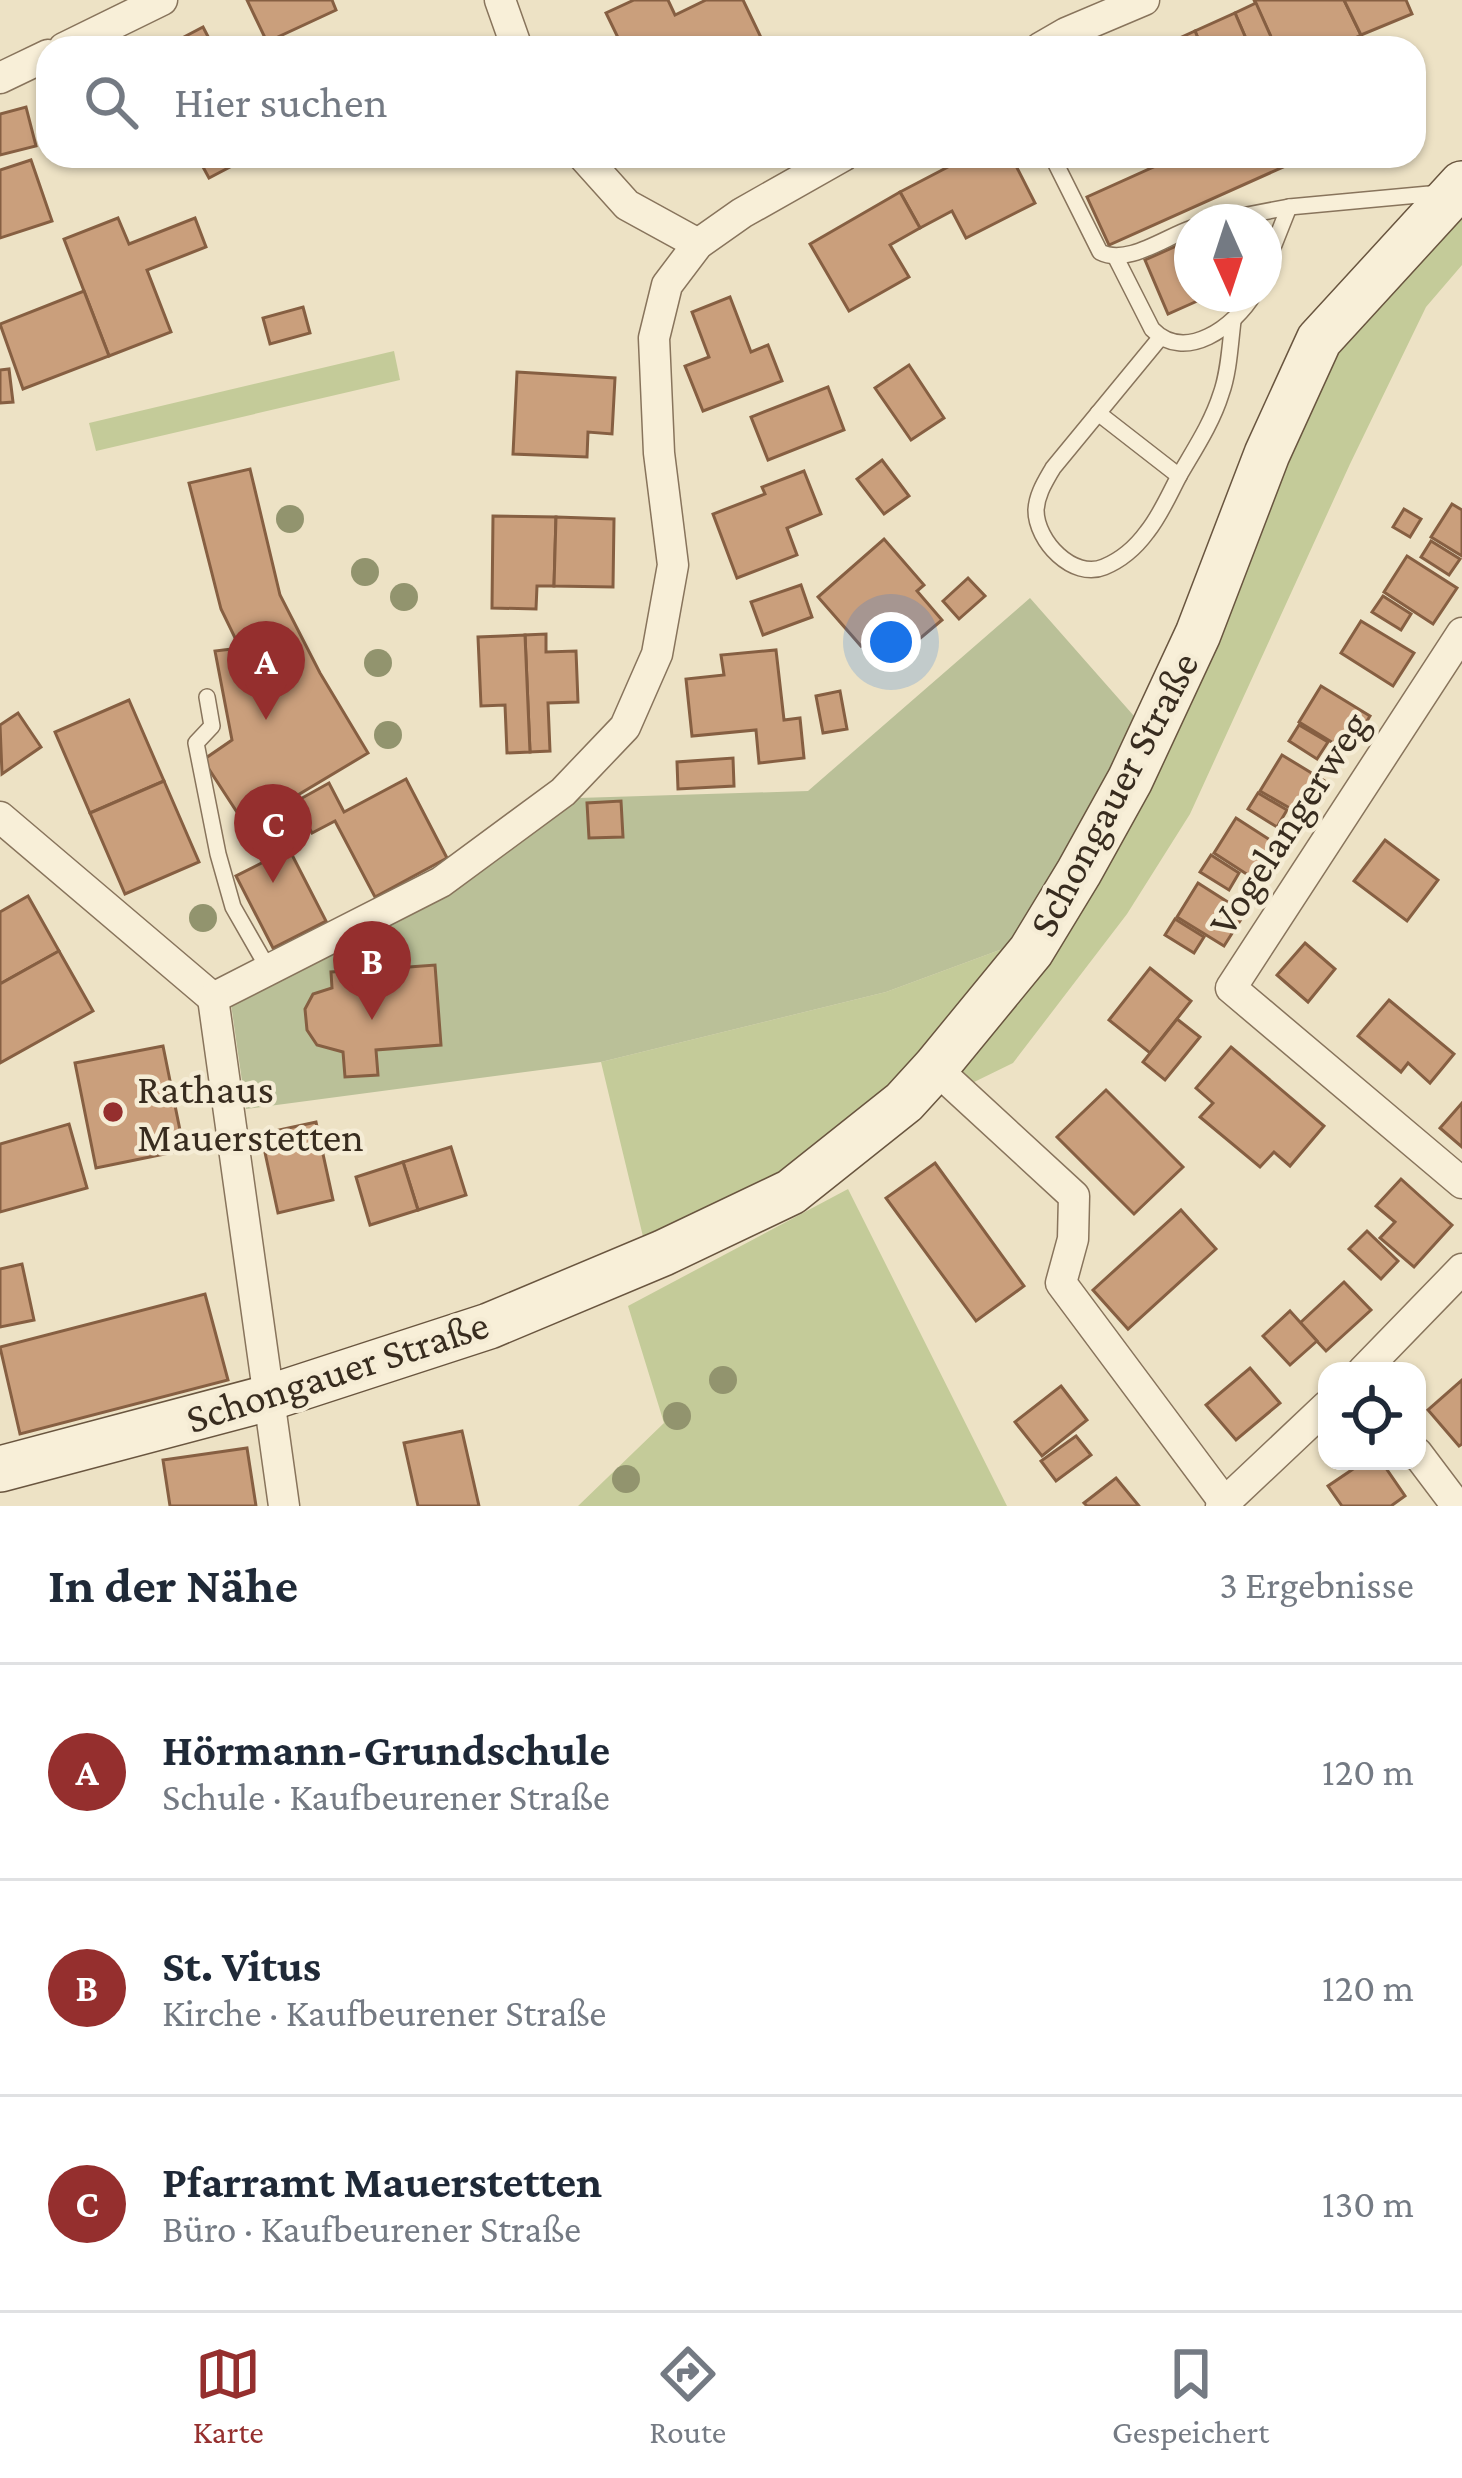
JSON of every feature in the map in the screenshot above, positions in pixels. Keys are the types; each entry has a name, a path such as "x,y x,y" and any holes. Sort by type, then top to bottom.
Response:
{"main road":[{"name":"Schongauer Straße","path":"0,1469 268,1398 489,1326 663,1253 790,1192 904,1102 1030,951 1130,780 1198,634 1267,454 1319,340 1457,188"}],"street":[{"path":"89,36 163,0"},
{"path":"500,0 514,36"},
{"path":"1061,36 1144,0"},
{"path":"0,78 36,62"},
{"path":"594,168 627,205 698,244"},
{"path":"213,998 441,882 563,792 625,727 657,654 673,565 659,452 654,338 667,285 698,244 822,168"},
{"name":"Vogelangerweg","path":"1462,633 1232,988 1462,1183"},
{"path":"0,817 213,998 284,1506"},
{"path":"935,1068 1074,1196 1072,1239 1061,1283 1223,1505 1318,1415"},
{"path":"1372,1362 1462,1269"},
{"path":"1426,1466 1457,1506"}],"lane":[{"path":"1058,168 1100,252 1116,258 1174,235"},
{"path":"1282,208 1457,188"},
{"path":"1282,225 1289,207"},
{"path":"1116,258 1160,338 1190,342 1223,330 1240,312"},
{"path":"1160,338 1041,488 1038,523 1058,554 1074,567 1101,569 1120,559 1150,529 1223,391 1233,321"},
{"path":"1098,413 1179,476"},
{"path":"207,697 212,726 196,743 214,834 233,908 269,970"}],"green space":[{"path":"1462,207 1462,265 1426,307 1190,814 1127,914 1013,1063 968,1085 953,1067 1335,349"},
{"path":"394,351 400,380 96,451 89,423"},
{"path":"1030,598 1141,724 1019,943 886,992 601,1062 246,1109 230,997 448,891 578,798 808,791"},
{"path":"1019,943 892,1093 783,1177 646,1249 601,1062 886,992"},
{"path":"848,1189 1007,1506 578,1506 664,1423 628,1306"}],"building":[{"path":"247,0 332,0 336,10 280,36 264,36"},
{"path":"634,0 668,0 675,15 706,0 743,0 760,36 617,36 606,13"},
{"path":"1254,0 1344,0 1361,35 1359,36 1270,36"},
{"path":"1344,0 1406,0 1412,14 1361,35"},
{"path":"1256,3 1271,36 1245,36 1235,13"},
{"path":"1235,13 1245,36 1197,36 1195,31"},
{"path":"203,27 208,36 186,36"},
{"path":"26,107 36,146 0,155 0,114"},
{"path":"31,160 52,221 0,238 0,170"},
{"path":"204,168 228,168 209,178"},
{"path":"946,168 1017,168 1035,203 966,238 952,211 920,228 900,192"},
{"path":"1151,168 1281,168 1201,204 1174,204 1174,216 1109,245 1087,197"},
{"path":"900,192 920,228 890,245 909,277 849,311 810,244"},
{"path":"118,218 129,244 195,218 206,247 147,270 171,332 109,356 64,239"},
{"path":"1174,247 1174,311 1168,314 1145,260"},
{"path":"84,291 109,356 23,389 0,324"},
{"path":"730,297 751,352 768,345 782,381 703,411 685,366 709,357 692,312"},
{"path":"303,307 310,333 270,344 263,318"},
{"path":"909,365 944,418 911,440 875,388"},
{"path":"9,369 13,402 0,403 0,370"},
{"path":"517,372 615,378 612,434 588,432 587,457 513,454"},
{"path":"828,387 844,430 768,460 751,417"},
{"path":"882,460 909,496 884,514 857,479"},
{"path":"250,469 280,595 368,753 246,826 203,760 232,740 215,651 240,648 221,609 189,483"},
{"path":"804,471 821,514 787,528 797,555 737,578 713,514 765,494 762,487"},
{"path":"1452,504 1462,510 1462,556 1431,537"},
{"path":"1404,509 1421,519 1410,537 1393,527"},
{"path":"493,516 556,517 554,586 537,586 536,609 492,608"},
{"path":"556,517 614,519 613,587 554,586"},
{"path":"884,539 924,585 917,591 942,620 911,646 889,621 861,646 818,597"},
{"path":"1431,541 1460,559 1449,575 1421,557"},
{"path":"1407,556 1457,588 1433,624 1384,592"},
{"path":"968,578 985,596 959,619 943,601"},
{"path":"801,585 812,617 763,635 751,602"},
{"path":"1383,596 1411,614 1401,630 1372,612"},
{"path":"1361,621 1414,653 1393,686 1341,653"},
{"path":"546,634 546,652 576,651 578,702 548,703 550,751 530,752 525,635"},
{"path":"525,635 530,752 507,753 505,705 481,706 478,637"},
{"path":"776,650 784,720 800,718 804,758 759,763 756,730 692,736 686,679 724,675 721,655"},
{"path":"1321,686 1370,716 1348,752 1299,722"},
{"path":"840,691 847,729 823,733 816,696"},
{"path":"129,700 164,781 90,813 55,732"},
{"path":"18,713 41,747 2,774 0,725"},
{"path":"1299,725 1328,742 1317,759 1289,741"},
{"path":"1282,755 1328,783 1307,818 1260,791"},
{"path":"733,758 734,786 678,789 677,762"},
{"path":"406,779 447,858 375,897 335,821 312,833 295,802 329,783 344,812"},
{"path":"164,781 199,862 125,894 90,813"},
{"path":"1258,793 1287,810 1277,827 1248,809"},
{"path":"621,801 623,837 589,838 587,803"},
{"path":"1236,818 1284,849 1262,884 1214,853"},
{"path":"1385,840 1438,880 1407,921 1354,881"},
{"path":"289,849 326,921 273,948 236,876"},
{"path":"1211,855 1239,873 1229,890 1200,872"},
{"path":"1198,883 1245,913 1224,946 1177,917"},
{"path":"28,896 59,951 0,984 0,912"},
{"path":"1175,919 1204,937 1194,953 1165,935"},
{"path":"1305,943 1335,969 1308,1002 1277,975"},
{"path":"59,951 93,1011 0,1063 0,984"},
{"path":"435,965 441,1045 376,1050 378,1075 345,1077 343,1052 317,1045 307,1030 305,1009 313,994 332,988 331,972 363,970 363,984 397,982 396,968"},
{"path":"1150,968 1191,1001 1150,1053 1109,1020"},
{"path":"1389,1000 1454,1054 1430,1083 1408,1063 1401,1072 1358,1036"},
{"path":"1177,1019 1200,1037 1165,1080 1143,1062"},
{"path":"163,1046 184,1150 96,1168 75,1063"},
{"path":"1231,1047 1324,1126 1290,1166 1274,1152 1260,1167 1200,1117 1213,1103 1196,1088"},
{"path":"1106,1090 1183,1167 1134,1214 1057,1137"},
{"path":"1462,1103 1462,1147 1440,1128"},
{"path":"316,1122 333,1200 278,1213 261,1134"},
{"path":"69,1124 87,1188 0,1212 0,1144"},
{"path":"451,1147 466,1195 418,1210 403,1162"},
{"path":"403,1162 418,1210 370,1225 356,1177"},
{"path":"935,1163 1024,1286 976,1321 886,1198"},
{"path":"1401,1179 1452,1225 1414,1267 1380,1238 1395,1222 1376,1206"},
{"path":"1181,1210 1216,1249 1128,1329 1093,1290"},
{"path":"1367,1231 1398,1261 1381,1279 1349,1249"},
{"path":"22,1264 34,1320 0,1327 0,1269"},
{"path":"1344,1282 1371,1310 1326,1351 1300,1323"},
{"path":"205,1294 228,1380 20,1434 0,1347"},
{"path":"1290,1311 1317,1341 1290,1365 1263,1336"},
{"path":"1250,1368 1280,1403 1236,1440 1206,1405"},
{"path":"1462,1380 1462,1444 1459,1446 1428,1410"},
{"path":"1061,1386 1087,1420 1042,1456 1015,1422"},
{"path":"462,1431 479,1506 418,1506 404,1443"},
{"path":"1076,1436 1091,1455 1056,1481 1041,1461"},
{"path":"247,1448 256,1506 170,1506 163,1460"},
{"path":"1352,1470 1387,1470 1405,1496 1391,1506 1342,1506 1328,1486"},
{"path":"1116,1478 1139,1506 1084,1503"}],"place":[{"name":"Hörmann-Grundschule","path":"266,720"},
{"name":"Pfarramt Mauerstetten","path":"273,883"},
{"name":"St. Vitus","path":"372,1020"},
{"name":"Rathaus Mauerstetten","path":"113,1112"}]}
